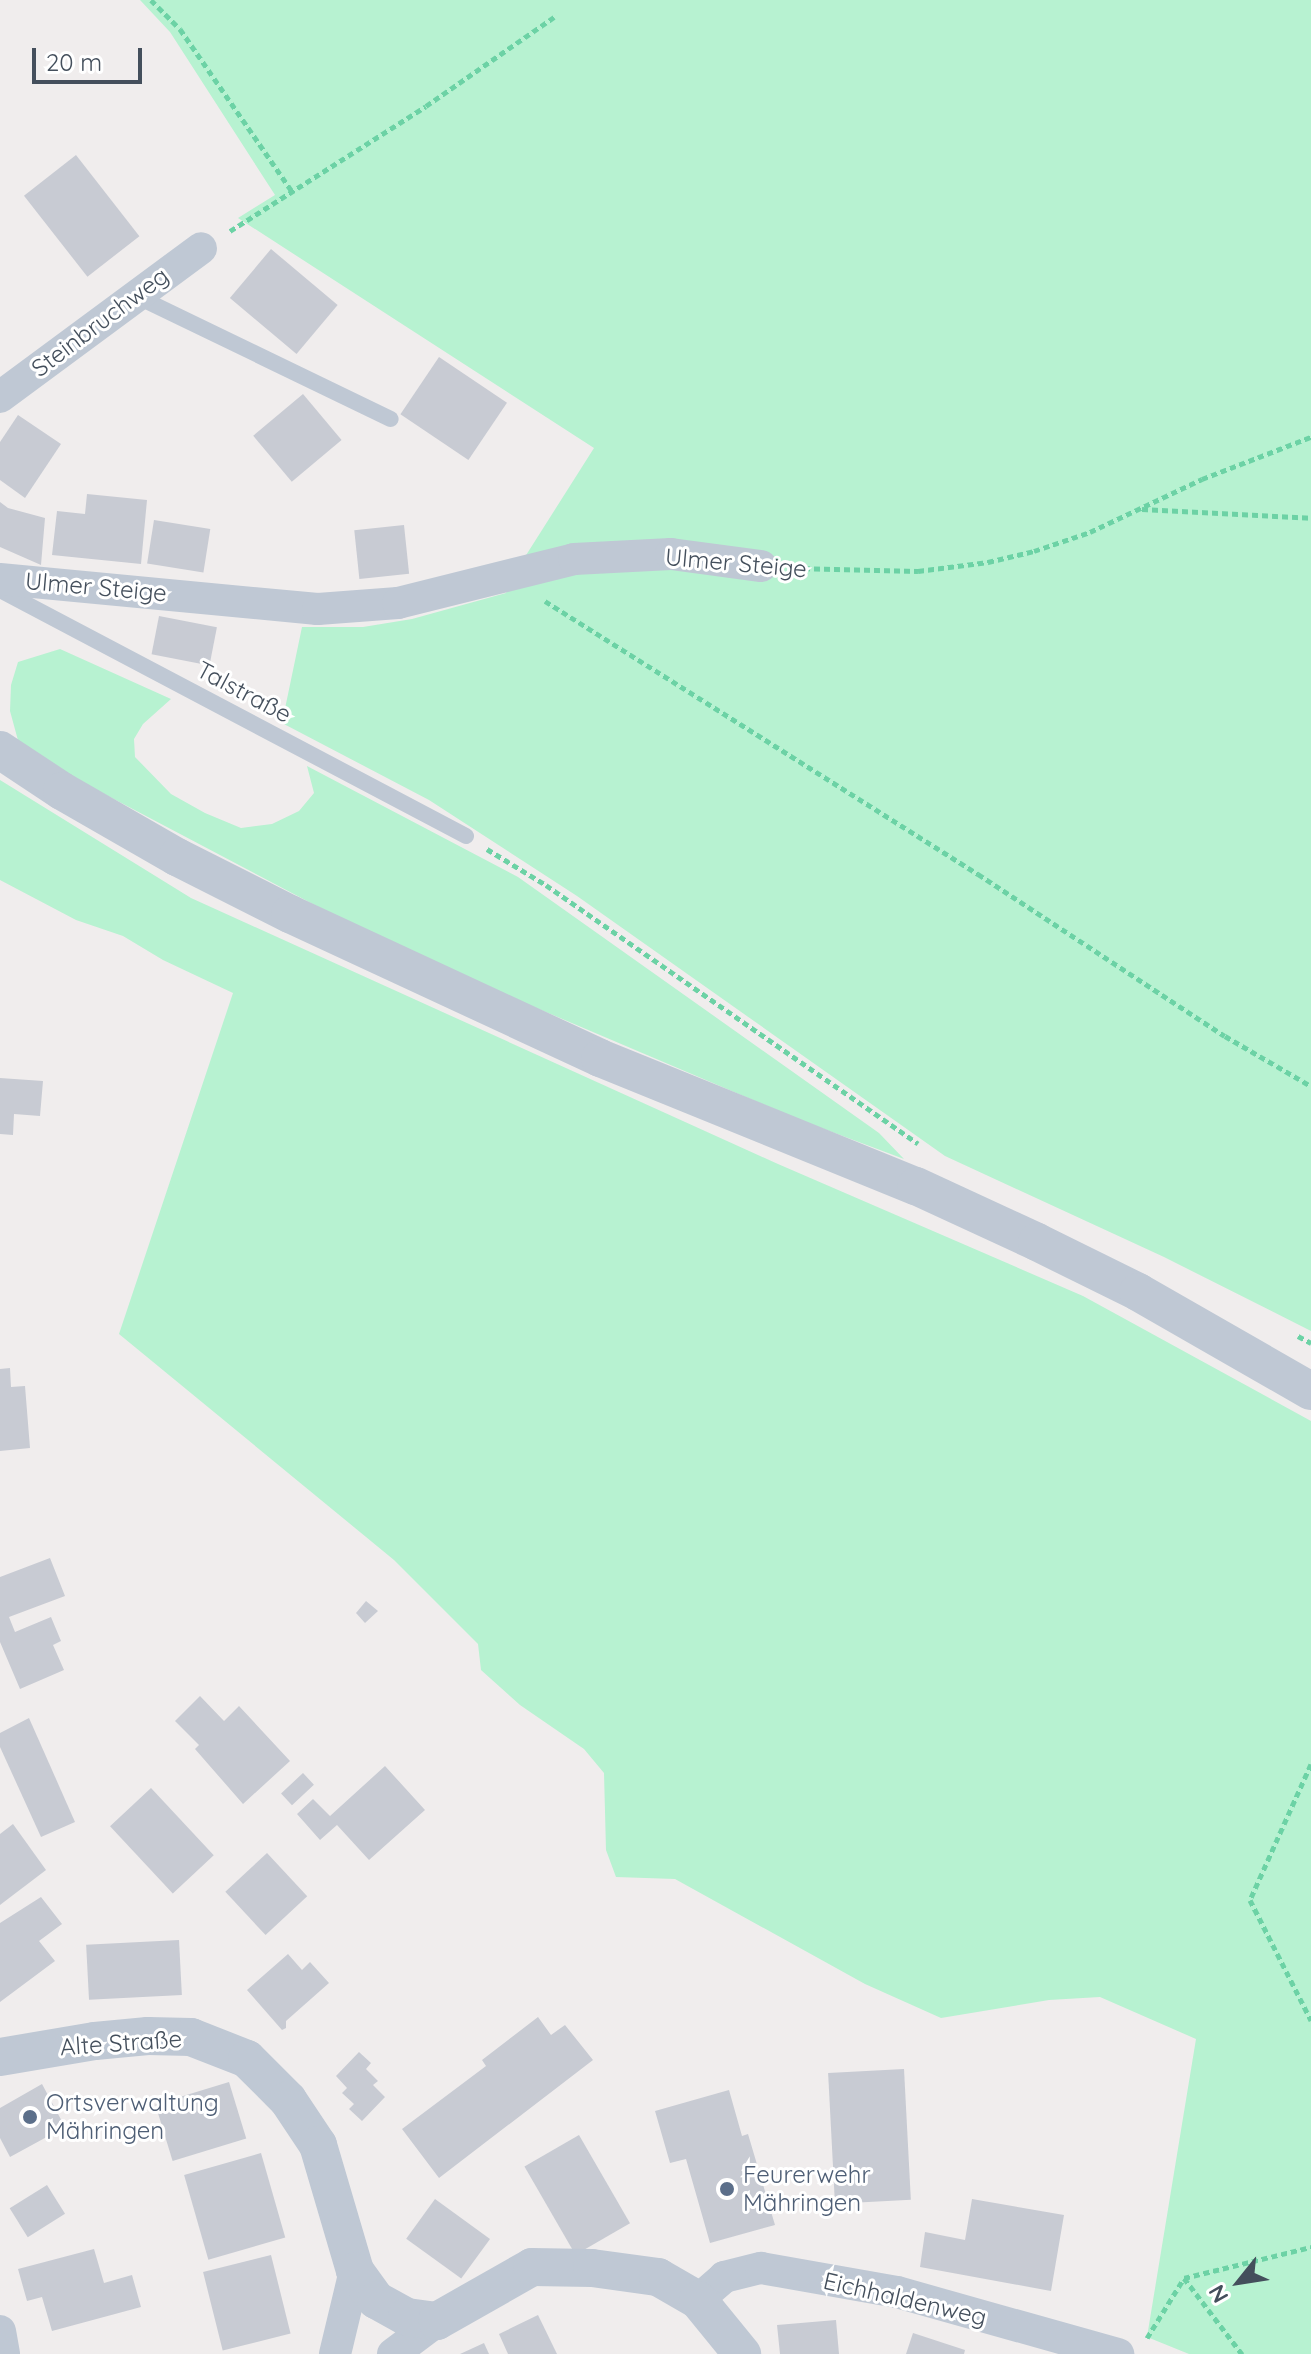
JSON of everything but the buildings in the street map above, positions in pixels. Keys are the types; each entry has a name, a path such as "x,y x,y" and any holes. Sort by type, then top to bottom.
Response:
{"street":[{"name":"Steinbruchweg","path":"0,397 201,248"},
{"name":"Ulmer Steige","path":"0,579 318,609 398,603 574,559 671,554 761,566"},
{"path":"0,750 62,791 177,857 290,914 600,1058 916,1186 1037,1242 1138,1292 1311,1391"},
{"name":"Alte Straße","path":"0,2057 95,2041 148,2036 191,2037 247,2059 288,2100 318,2145 355,2271 335,2354"},
{"path":"393,2354 437,2321 532,2267 592,2268 658,2277 698,2300 742,2354"},
{"name":"Eichhaldenweg","path":"698,2300 724,2277 761,2268 897,2292 1129,2350"},
{"path":"355,2271 376,2300 407,2317 437,2321"},
{"path":"0,2331 4,2354"}],"lane":[{"path":"134,295 391,419"},
{"name":"Talstraße","path":"0,590 466,836"}],"path":[{"path":"151,0 180,29 293,193"},
{"path":"201,248 293,193 554,17"},
{"name":"Ulmer Steige","path":"761,566 837,572 918,571 988,562 1090,532 1202,479 1311,437"},
{"path":"1141,509 1311,518"},
{"path":"505,576 978,874 1225,1036 1311,1086"},
{"path":"466,836 546,885 920,1146"},
{"path":"1284,1329 1311,1343"},
{"path":"1311,1764 1250,1900 1311,2020"},
{"path":"1129,2350 1184,2278 1311,2247"},
{"path":"1184,2278 1242,2354"}],"green space":[{"path":"140,0 1311,0 1311,1331 1164,1257 945,1156 577,896 429,800 282,723 302,627 363,627 412,619 506,593 516,571 594,448 238,218 275,195 170,32"},
{"path":"60,649 171,699 143,724 134,739 135,757 171,794 241,828 272,824 299,811 314,793 307,766 518,877 879,1133 904,1159 800,1120 400,950 91,787 19,744 10,711 11,685 18,662"},
{"path":"0,780 191,898 778,1164 1083,1296 1311,1421 1311,2354 1189,2354 1147,2337 1196,2039 1100,1997 1049,2000 941,2018 865,1984 675,1879 616,1877 606,1850 604,1773 584,1749 520,1705 481,1670 478,1644 394,1560 119,1334 233,993 163,960 123,936 76,920 0,880"}],"place":[{"name":"Ortsverwaltung Mähringen","path":"30,2117"},
{"name":"Feurerwehr Mähringen","path":"727,2189"}]}
